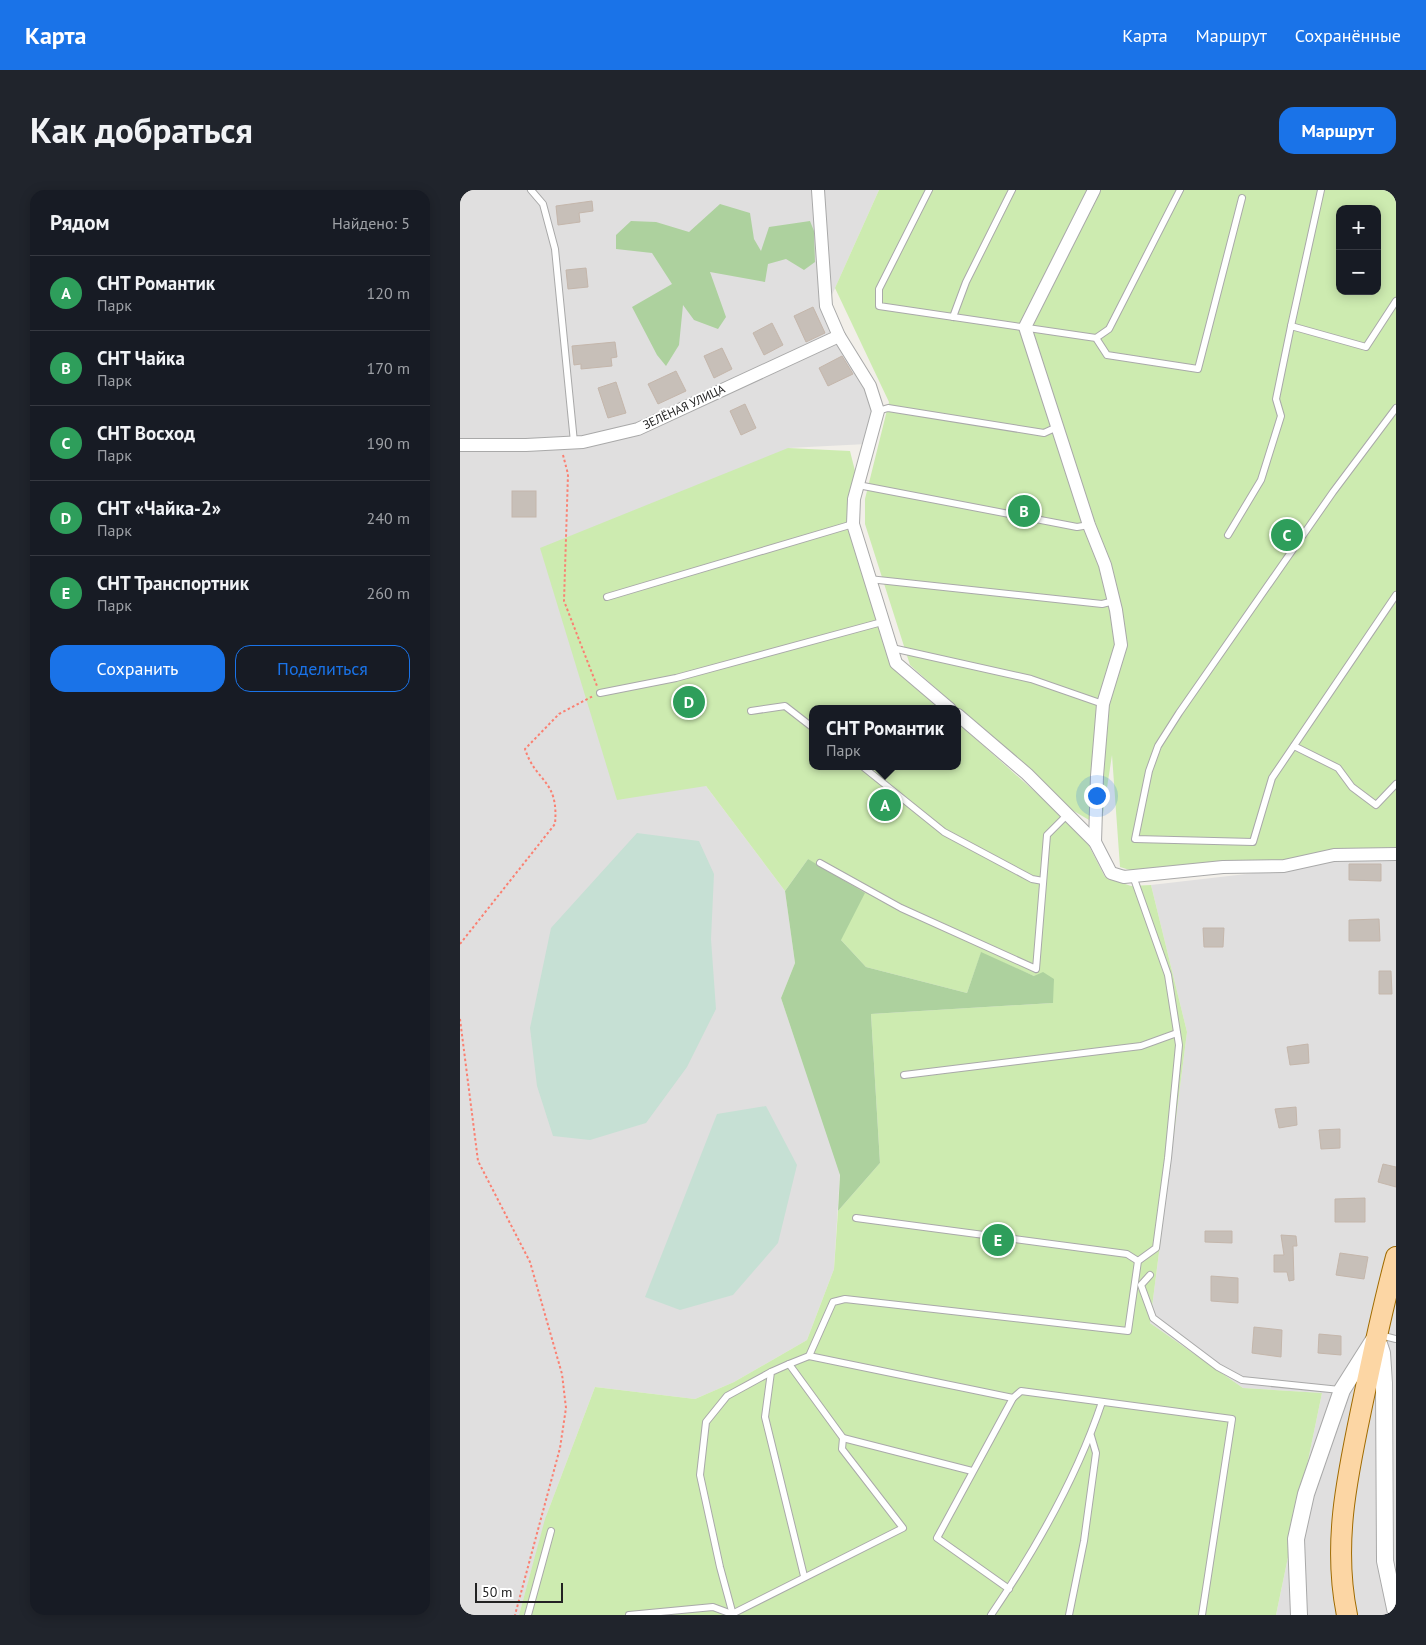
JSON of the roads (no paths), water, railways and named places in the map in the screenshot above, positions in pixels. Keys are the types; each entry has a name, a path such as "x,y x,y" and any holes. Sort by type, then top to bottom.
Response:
{"main road":[{"path":"1347,1615 1342,1591 1339,1546 1343,1502 1376,1334 1396,1257"}],"street":[{"path":"818,190 826,306 839,336 870,386 878,410 854,498 853,524 896,663 945,705"},
{"path":"1094,190 1025,327 1089,525 1105,565 1114,600 1121,645 1103,704 1097,776 1095,842"},
{"name":"ЗЕЛЁНАЯ УЛИЦА","path":"460,445 574,442 638,429 839,336"},
{"path":"961,718 1027,774 1068,814 1095,842 1111,873 1124,877 1223,868 1284,866 1334,855 1396,854"},
{"path":"1299,1615 1296,1539 1314,1469 1342,1390 1376,1334"},
{"path":"1376,1334 1382,1353 1384,1383 1385,1561 1396,1614"}],"lane":[{"path":"531,190 543,204 555,250 574,442"},
{"path":"928,190 879,289 879,306 1096,338 1109,329 1180,190"},
{"path":"953,316 966,282 1012,190"},
{"path":"1228,534 1261,480 1281,416 1276,399 1321,190"},
{"path":"1096,338 1108,355 1198,369 1242,198"},
{"path":"1291,326 1366,347 1396,301"},
{"path":"878,410 888,408 1044,432 1057,427"},
{"path":"1396,408 1333,492 1158,746 1149,771 1134,838 1253,842 1272,778 1396,595"},
{"path":"858,485 1077,526 1089,525"},
{"path":"607,597 853,524"},
{"path":"869,579 1102,604 1114,600"},
{"path":"600,693 676,678 882,622"},
{"path":"891,648 1031,679 1103,704"},
{"path":"751,711 785,706 809,725"},
{"path":"1294,746 1338,768 1352,787 1376,805 1396,784"},
{"path":"867,770 944,832 1032,879 1043,881"},
{"path":"820,863 901,908 1036,969 1047,835 1068,814"},
{"path":"809,1356 833,1302 845,1299 1128,1331 1138,1261 1156,1248 1168,1158 1179,1045 1168,975 1133,876"},
{"path":"904,1075 1142,1046 1177,1033"},
{"path":"856,1218 1127,1254 1138,1261"},
{"path":"1150,1275 1141,1285 1153,1318 1218,1367 1242,1380 1342,1390"},
{"path":"1376,1334 1396,1338"},
{"path":"732,1614 700,1474 706,1422 727,1396 771,1372 809,1356 1013,1398"},
{"path":"789,1364 843,1438 972,1471"},
{"path":"771,1372 765,1418 804,1576"},
{"path":"1009,1589 937,1538 1013,1398 1021,1391 1232,1419 1202,1615"},
{"path":"991,1615 1009,1589 1054,1512 1091,1436 1102,1402"},
{"path":"1068,1615 1084,1541 1096,1453 1091,1436"},
{"path":"732,1614 804,1576 903,1528 842,1449 843,1438"},
{"path":"528,1615 551,1531"},
{"path":"629,1615 713,1606 732,1614"}],"place":[{"name":"СНТ Чайка","path":"1024,511"},
{"name":"СНТ Восход","path":"1287,535"},
{"name":"СНТ «Чайка-2»","path":"689,702"},
{"name":"СНТ Романтик","path":"885,805"},
{"name":"СНТ Транспортник","path":"998,1240"}]}
